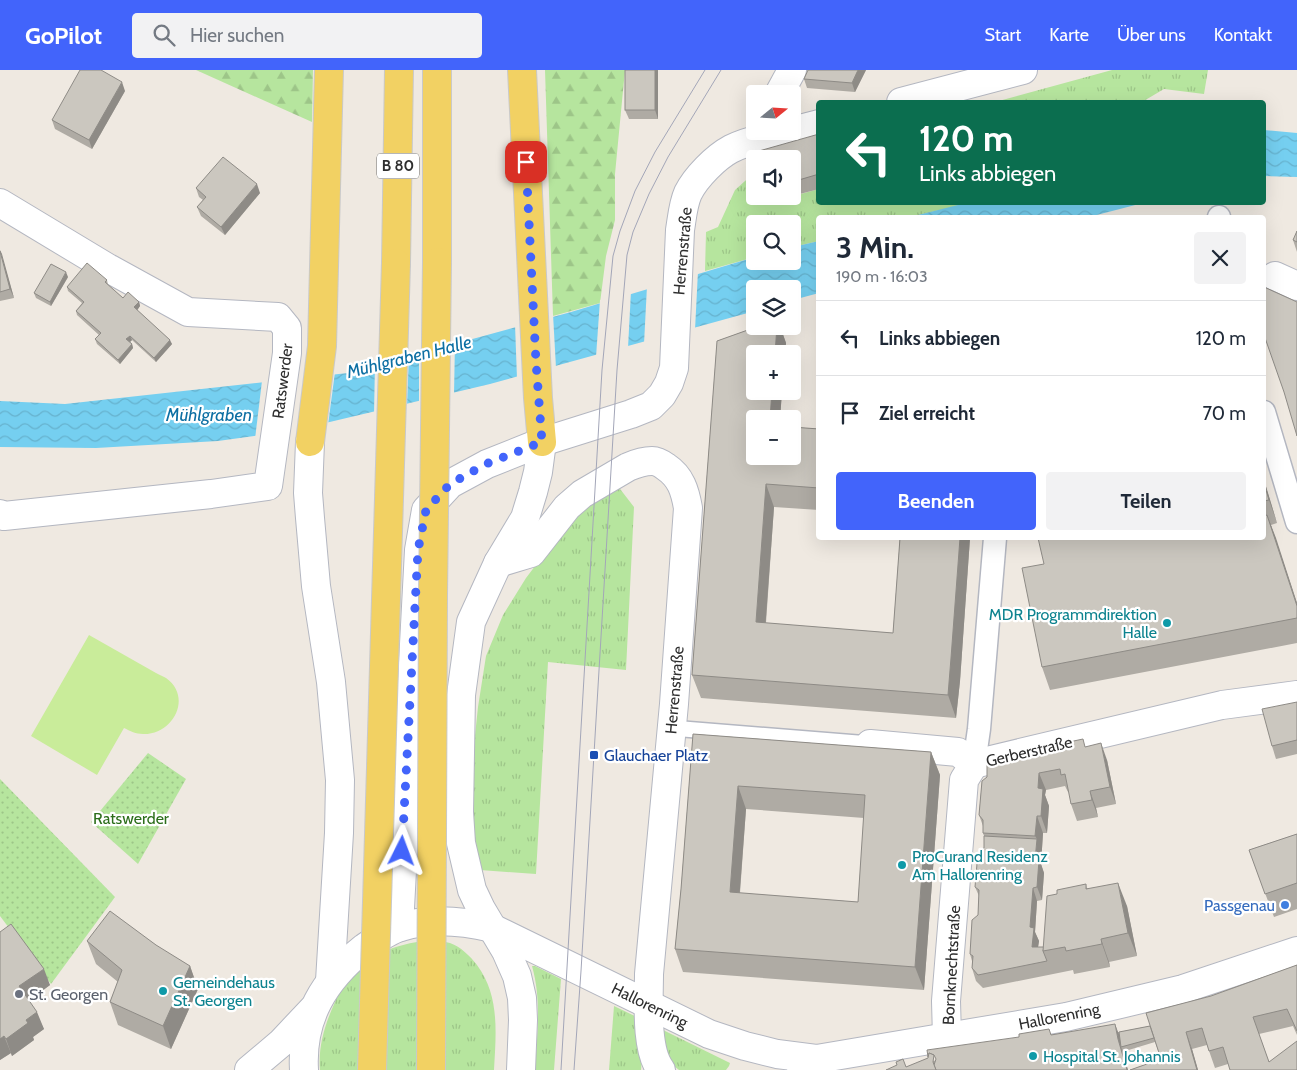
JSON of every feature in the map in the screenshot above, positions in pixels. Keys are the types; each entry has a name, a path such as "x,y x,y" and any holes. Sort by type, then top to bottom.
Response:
{"main road":[{"path":"310,442 322,346 329,70"},
{"name":"B 80","path":"372,1070 396,263 399,70"},
{"name":"B 80","path":"430,1070 437,70"},
{"path":"522,70 538,398 542,442"}],"street":[{"path":"784,85 792,70"},
{"path":"909,100 1022,70"},
{"name":"Herrenstraße","path":"801,128 816,125"},
{"name":"Herrenstraße","path":"399,927 418,550 426,510 450,484 486,464 542,442 632,414 651,406 662,395 669,383 674,368 680,230 682,211 688,192 698,178 720,156 749,140"},
{"name":"Ratswerder","path":"0,203 108,268 188,312 278,317 287,328 287,353 268,486 212,494 4,516 0,514"},
{"path":"1266,421 1297,522"},
{"path":"310,442 308,501 316,586 331,682 340,780 340,834 330,981"},
{"path":"521,1070 524,1020 517,976 506,951 472,890 460,843 461,695 471,622 498,563 525,518 534,492 542,442"},
{"name":"Herrenstraße","path":"498,563 531,553 567,507 582,494 628,467 653,461 670,469 682,485 688,508 674,704 650,964 649,1005 652,1050 661,1070"},
{"name":"Bornknechtstraße","path":"947,1037 946,1001 964,780 974,764 979,729 995,540"},
{"name":"Gerberstraße","path":"870,744 958,752 974,764 1223,713 1297,695"},
{"path":"249,1070 281,1043 314,1008 330,981 349,960 372,942 399,927 417,923 454,921 492,928"},
{"name":"Hallorenring","path":"492,928 709,1034 744,1046 777,1054 816,1059"},
{"name":"Hallorenring","path":"766,1070 816,1059 1066,1017 1182,989 1297,951"},
{"path":"304,1070 303,1056 314,1008"}],"lane":[{"name":"Gerberstraße","path":"671,728 870,744"}],"green space":[{"path":"196,70 313,70 312,122"},
{"path":"545,70 625,70 615,174 615,220 606,256 600,303 553,316"},
{"path":"1112,70 1208,70 1204,94 1164,89 1145,100 1002,100"},
{"path":"746,180 746,205 801,205 801,194 816,190 816,205 961,205 919,215 816,215 816,242 801,245 801,215 746,215 746,260 705,271 706,232 718,227 735,190"},
{"path":"617,485 634,507 626,670 548,662 536,874 480,870 467,811 478,707 486,656 503,615 526,578 554,541 582,508"},
{"path":"89,635 166,678 174,686 178,695 176,714 171,722 163,728 154,733 143,734 124,728 97,775 31,736"},
{"name":"Ratswerder","path":"148,753 186,779 138,864 91,822"},
{"path":"0,779 115,897 51,984 0,916"},
{"path":"427,940 447,942 458,947 471,958 484,977 490,989 495,1015 494,1070 320,1070 320,1052 325,1027 341,990 350,978 360,968 387,950"},
{"path":"532,966 561,979 554,1070 535,1070 538,1005"},
{"path":"614,1006 645,1021 641,1070 609,1070"},
{"path":"661,1029 730,1063 729,1066 726,1070 679,1070 668,1061"}],"water":[{"path":"1266,130 1297,133 1297,177 1266,176"},
{"path":"958,205 1135,205 1097,215 918,215"},
{"name":"Mühlgraben","path":"816,242 816,294 801,298 801,280 746,280 746,313 490,384 296,430 218,441 96,448 0,447 0,401 65,404 348,373 571,312 746,260 746,270 801,270 801,245"}],"pier":[{"path":"698,271 695,330 644,344 647,286"},
{"path":"631,291 628,348 596,357 600,300"},
{"path":"553,314 556,368 517,379 515,324"},
{"path":"455,341 454,395 419,403 419,351"},
{"path":"409,354 407,406 374,414 375,363"},
{"path":"335,372 328,425 296,433 255,439 262,381"}],"building":[{"path":"80,70 101,70 122,82 89,140 52,120"},
{"path":"625,70 655,70 655,110 625,110"},
{"path":"808,70 858,70 852,83 804,79"},
{"path":"816,135 816,175 801,179 801,150 763,150"},
{"path":"223,157 257,184 221,227 197,207 206,197 196,188"},
{"path":"1297,231 1297,242 1293,240"},
{"path":"0,251 10,289 0,292"},
{"path":"87,263 107,280 105,282 123,298 128,292 139,302 134,307 170,340 154,358 130,336 126,339 132,344 118,360 95,339 101,333 76,311 84,302 67,287"},
{"path":"51,264 66,272 50,302 34,293"},
{"path":"1266,288 1297,302 1297,436 1266,341"},
{"path":"746,331 746,335 776,335 776,345 746,345 746,400 771,400 771,410 746,410 746,465 801,465 801,428 816,429 816,488 766,484 756,622 893,633 900,540 960,540 948,695 692,675 717,341"},
{"path":"1266,490 1269,500 1266,501"},
{"name":"MDR Programmdirektion Halle","path":"1266,515 1297,606 1297,618 1042,667 1022,568 1044,564 1038,540 1266,540"},
{"path":"1297,702 1297,740 1272,746 1262,709"},
{"path":"693,734 931,752 915,967 675,949","holes":["738,786 865,795 858,902 730,892"]},
{"path":"1083,739 1085,747 1101,743 1110,787 1090,791 1092,800 1071,804 1065,774 1061,775 1060,769 1039,773 1038,788 1043,789 1041,816 1037,816 1035,836 983,833 983,820 979,815 982,781 987,777 987,763 1056,749 1055,745"},
{"path":"1297,834 1297,883 1265,894 1249,850"},
{"path":"984,836 1037,839 1035,860 1039,860 1037,887 1033,888 1030,927 1034,928 1032,947 1044,947 1043,951 1047,961 978,975 972,968 973,956 970,954 972,920 978,915 979,890 975,887 978,852 984,848"},
{"path":"1118,883 1128,933 1101,939 1102,944 1066,951 1065,947 1043,951 1047,896 1057,894 1057,890 1086,884 1086,889"},
{"name":"Gemeindehaus St. Georgen","path":"110,911 156,945 190,966 163,1026 110,1002 122,970 87,941"},
{"name":"St. Georgen","path":"11,924 44,969 19,986 37,1012 26,1020 28,1023 6,1039 4,1036 0,1039 0,932"},
{"path":"1297,965 1297,1031 1287,1009 1253,1017 1269,1062 1297,1041 1297,1070 1230,1070 1223,1047 1209,1051 1202,1028 1186,1032 1197,1070 1130,1070 1161,1059 1146,1013 1211,996"},
{"path":"1115,1024 1127,1070 936,1070 934,1055 929,1053 928,1057 927,1050 1019,1037 1019,1034 1049,1029 1051,1035"},
{"path":"1150,1026 1154,1038 1121,1047 1119,1032"},
{"path":"929,1053 934,1055 933,1062 936,1070 886,1070 897,1065 896,1062 903,1059 906,1067 928,1058"}],"tram line":[{"path":"561,1070 602,370 613,256 635,191 655,152 705,70"},
{"path":"574,1070 617,370 627,255 633,232 649,194 668,157 721,70"}],"place":[{"name":"MDR Programmdirektion Halle","path":"1167,623"},
{"name":"Glauchaer Platz","path":"594,755"},
{"name":"ProCurand Residenz Am Hallorenring","path":"902,865"},
{"name":"Passgenau","path":"1285,905"},
{"name":"Gemeindehaus St. Georgen","path":"163,991"},
{"name":"St. Georgen","path":"19,994"},
{"name":"Hospital St. Johannis","path":"1033,1056"}],"route":[{"path":"402,851 418,550 426,510 450,484 486,464 542,442 526,162"}],"water label":[{"name":"Mühlgraben Halle","path":"409,357"}]}
